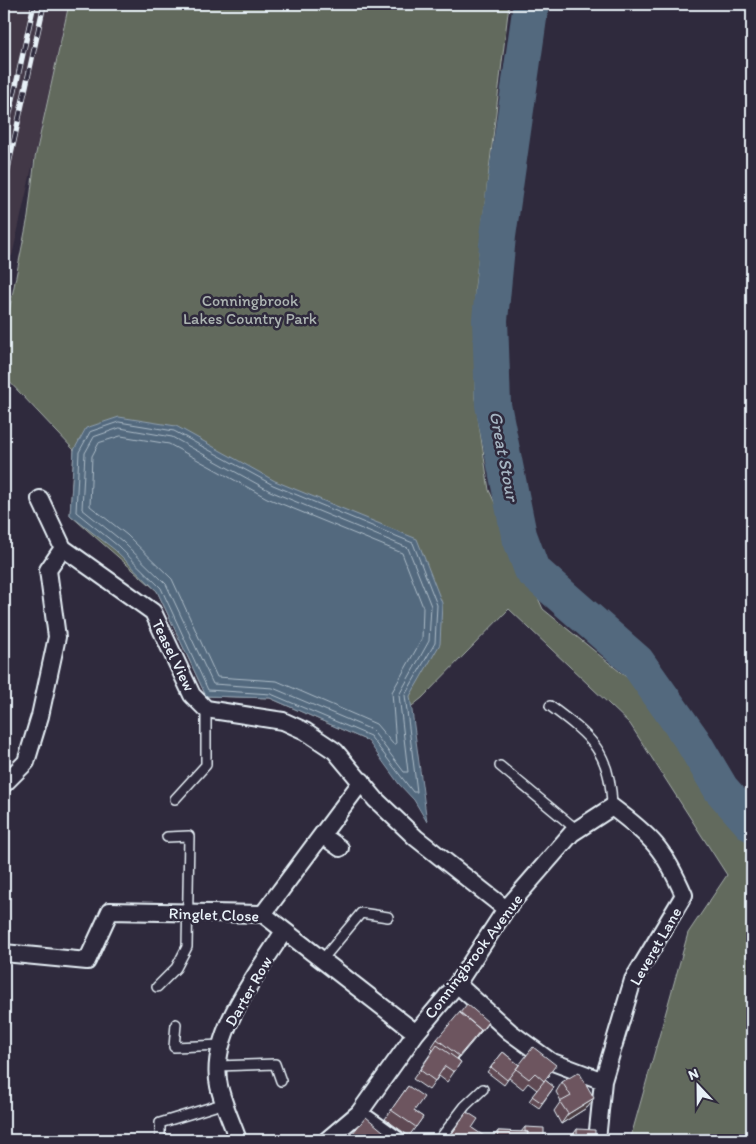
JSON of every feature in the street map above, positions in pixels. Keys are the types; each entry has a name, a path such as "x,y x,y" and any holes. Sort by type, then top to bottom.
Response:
{"street":[{"name":"Teasel View","path":"40,499 63,548 153,612 192,695 206,709 283,721 335,751 376,800 416,838 506,909"},
{"path":"4,784 26,762 40,716 57,637 48,570 63,548"},
{"path":"263,914 362,781"},
{"name":"Conningbrook Avenue","path":"327,1140 359,1113 416,1033 457,984 506,909 577,830 612,807"},
{"name":"Leveret Lane","path":"596,1140 603,1081 633,980 684,894 670,863 651,838 612,807"},
{"path":"322,834 340,848"},
{"name":"Ringlet Close","path":"4,953 87,961 110,912 263,914 416,1033"},
{"name":"Darter Row","path":"238,1140 219,1086 217,1066 228,1021 284,931"},
{"path":"457,984 510,1032 550,1061 603,1081"},
{"path":"359,1113 397,1140"}],"lane":[{"path":"550,706 595,743 612,782 612,807"},
{"path":"175,799 206,765 206,709"},
{"path":"500,766 577,830"},
{"path":"157,987 176,968 187,947 189,836 167,837"},
{"path":"322,960 361,913 388,917"},
{"path":"176,1024 174,1047 222,1046"},
{"path":"217,1066 275,1064 281,1081"},
{"path":"439,1140 465,1106 483,1089"},
{"path":"160,1140 160,1123 225,1103"}],"shaded area":[{"path":"9,4 69,4 12,256 4,254 4,26"}],"green space":[{"name":"Conningbrook Lakes Country Park","path":"69,4 509,4 475,287 475,398 489,490 543,609 625,676 654,704 752,842 752,1140 630,1140 688,933 727,875 630,724 509,609 422,698 368,741 270,698 206,696 157,591 70,515 74,450 4,376 4,336 28,217 35,158"}],"water":[{"path":"119,417 176,426 275,481 417,539 442,603 440,644 410,696 427,822 414,800 399,784 368,741 270,698 206,696 157,591 115,550 70,515 74,450 86,428"}],"building":[{"path":"467,1004 488,1022 478,1035 481,1030 460,1013"},
{"path":"460,1012 481,1030 459,1056 437,1039"},
{"path":"437,1045 461,1062 454,1072 445,1066 435,1081 420,1070"},
{"path":"533,1047 556,1065 544,1081 535,1073 529,1079 516,1069"},
{"path":"503,1052 519,1065 507,1080 491,1067"},
{"path":"579,1072 594,1098 568,1114 560,1102 571,1096 562,1082"},
{"path":"545,1080 554,1087 542,1103 532,1096"},
{"path":"408,1086 424,1097 414,1111 423,1117 416,1127 391,1110"},
{"path":"467,1112 478,1119 472,1128 487,1138 486,1140 459,1140 451,1135"},
{"path":"366,1117 389,1136 385,1140 347,1140"},
{"path":"525,1127 544,1128 544,1140 527,1140 528,1132 525,1132"},
{"path":"577,1129 595,1130 595,1140 577,1140"},
{"path":"498,1131 528,1132 527,1140 497,1140"}],"waterway":[{"name":"Great Stour","path":"531,4 498,236 490,320 493,405 519,535 532,570 637,662 692,740 721,789 752,824"}],"railway":[{"path":"4,139 34,4"},
{"path":"4,186 44,4"}]}
